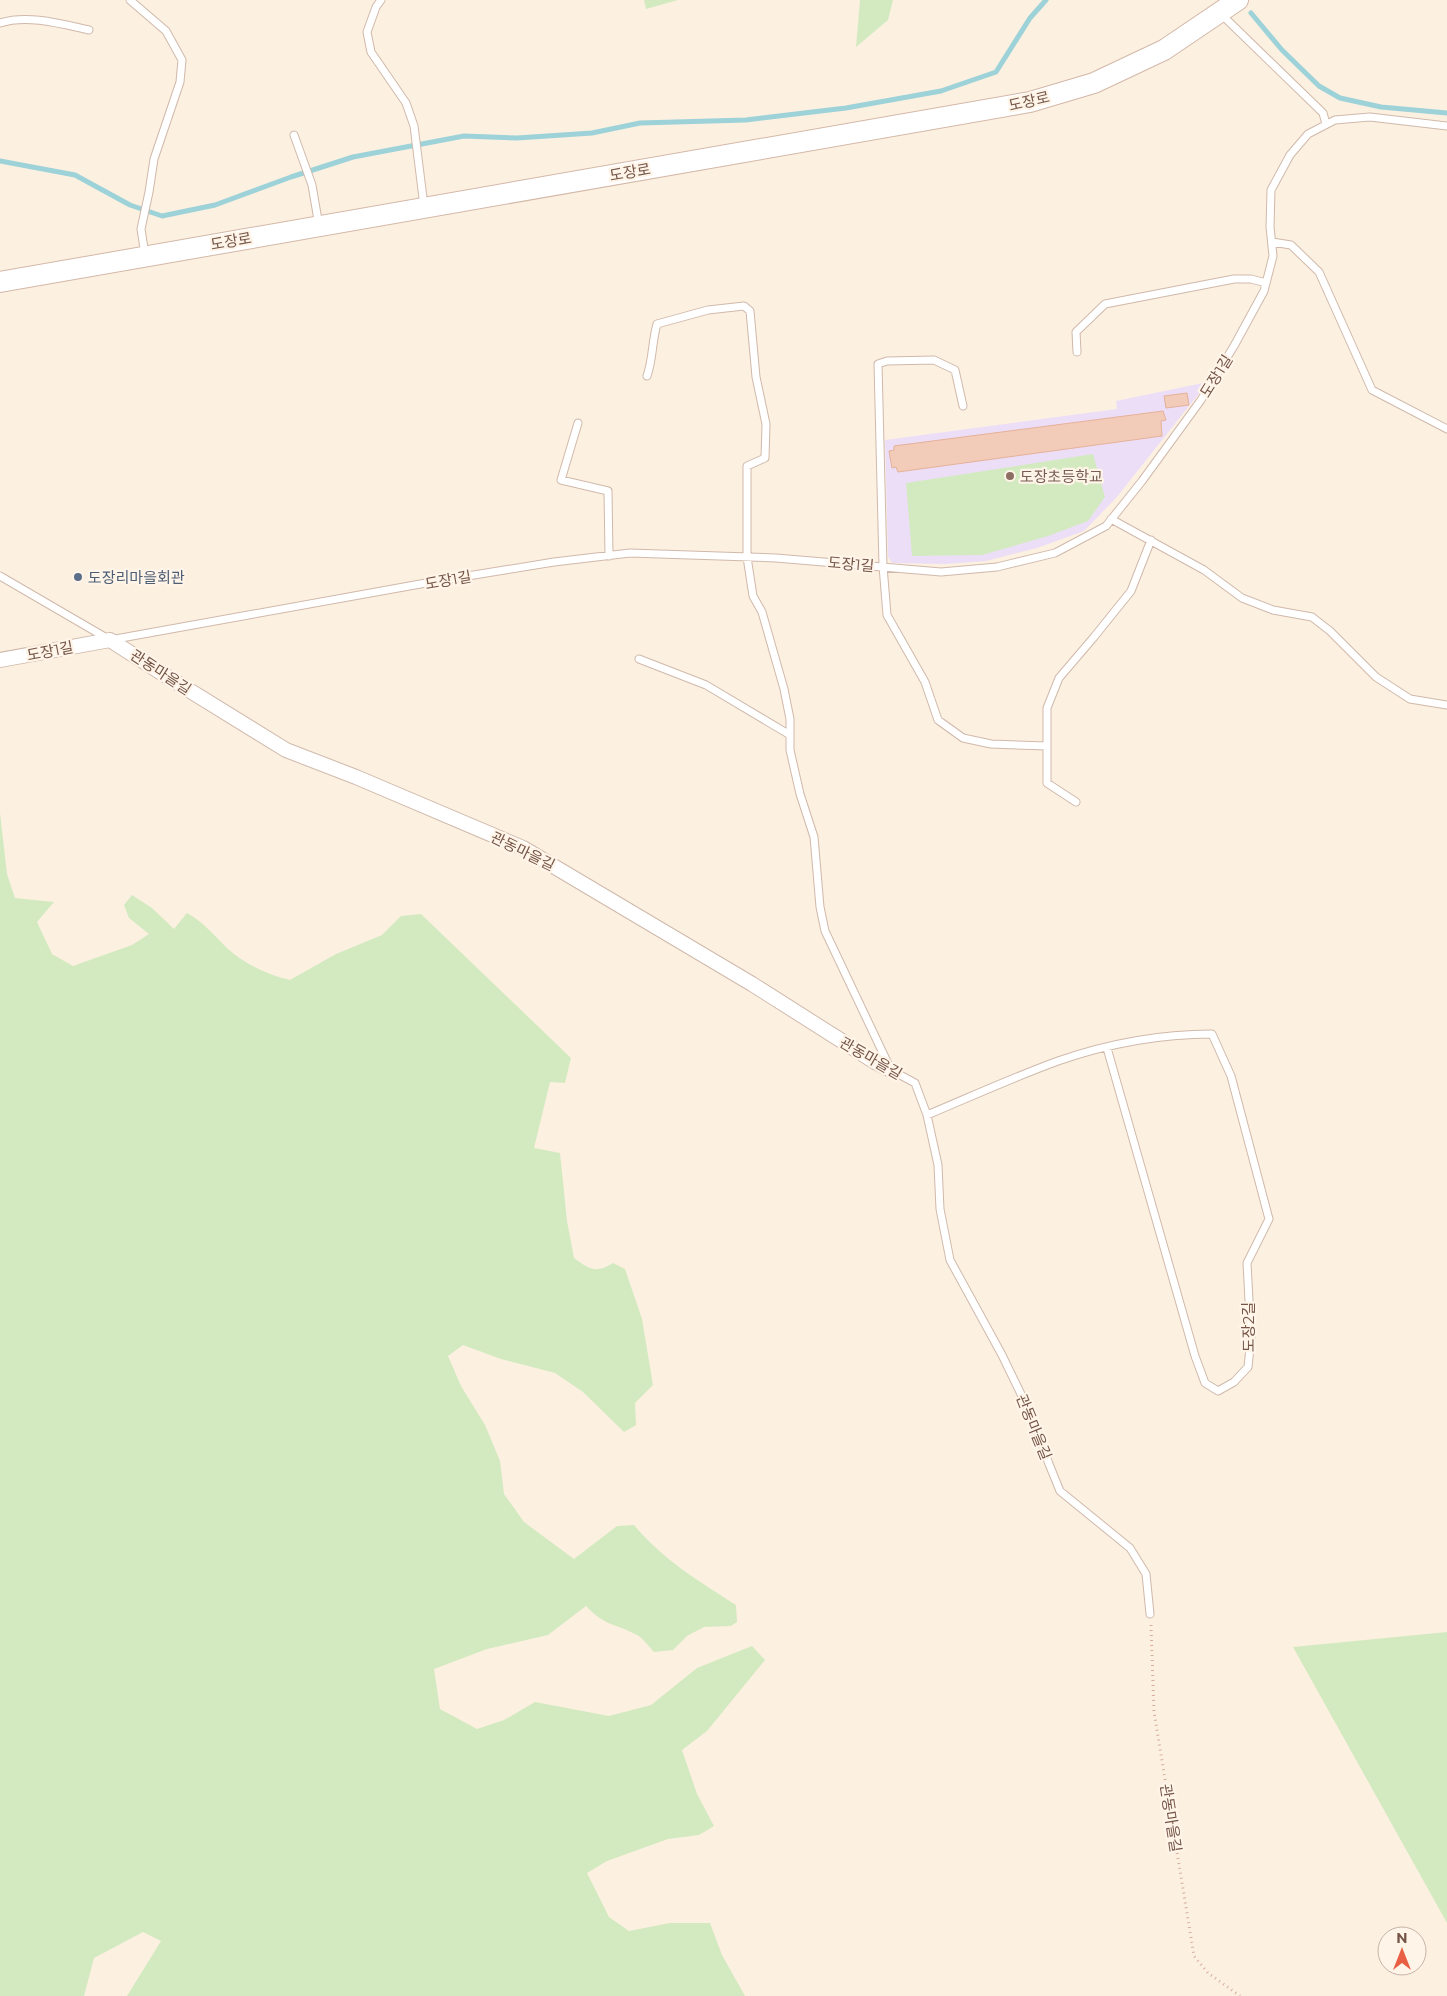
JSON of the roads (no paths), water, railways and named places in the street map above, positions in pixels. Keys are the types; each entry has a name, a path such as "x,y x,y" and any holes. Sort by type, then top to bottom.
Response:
{"street":[{"name":"도장로","path":"0,282 1030,102 1094,83 1164,50 1238,0"},
{"name":"도장1길","path":"0,660 110,640"},
{"name":"관동마을길","path":"110,640 286,750 356,776 523,848 752,984 875,1062 891,1070"}],"lane":[{"path":"130,0 166,31 182,60 180,82 154,159 141,229 145,256"},
{"path":"381,0 376,7 367,32 371,52 406,104 414,126 424,208"},
{"path":"1220,13 1323,113 1326,124"},
{"path":"0,23 22,19 58,23 89,30"},
{"name":"도장1길","path":"110,640 437,581 554,562 630,553 748,557 941,572 997,567 1055,553 1106,526 1201,400 1264,291 1273,256 1271,190 1290,155 1308,134 1335,120 1370,117 1447,126"},
{"path":"294,135 312,185 320,226"},
{"path":"1272,242 1291,245 1319,272 1372,390 1447,429"},
{"path":"1077,352 1076,332 1105,304 1234,279 1251,279 1266,283"},
{"path":"647,376 652,361 654,332 657,324 708,310 744,306 750,311 756,377 766,424 765,458 747,466 748,557 753,596 762,612 784,689 790,719 790,750 800,794 814,837 820,907 825,931 891,1070"},
{"path":"963,406 955,370 934,360 886,361 878,364 886,615 924,682 938,720 963,738 992,744 1047,746"},
{"path":"578,423 561,480 608,491 609,556"},
{"path":"1111,519 1204,570 1242,598 1273,610 1312,617 1330,630 1376,677 1410,699 1447,705"},
{"path":"1076,802 1047,783 1047,708 1059,678 1131,591 1151,540"},
{"name":"관동마을길","path":"0,576 110,640"},
{"path":"639,659 706,685 790,735"},
{"name":"도장2길","path":"927,1115 1059,1061 1107,1048 1180,1034 1212,1034 1231,1076 1269,1219 1247,1263 1250,1338 1248,1367 1234,1382 1218,1391 1205,1383 1195,1356 1107,1048"},
{"name":"관동마을길","path":"891,1070 915,1083 927,1115 938,1165 940,1209 950,1260 1002,1355 1033,1419 1048,1464 1060,1492 1130,1548 1146,1574 1150,1614"}],"waterway":[{"path":"0,161 75,175 130,205 162,216 215,205 353,157 464,136 517,138 592,133 640,123 746,120 846,108 941,91 996,72 1030,18 1046,0"},
{"path":"1251,13 1282,50 1319,86 1340,98 1381,107 1447,113"}],"place":[{"name":"도장초등학교","path":"1010,476"},
{"name":"도장리마을회관","path":"78,577"}]}
